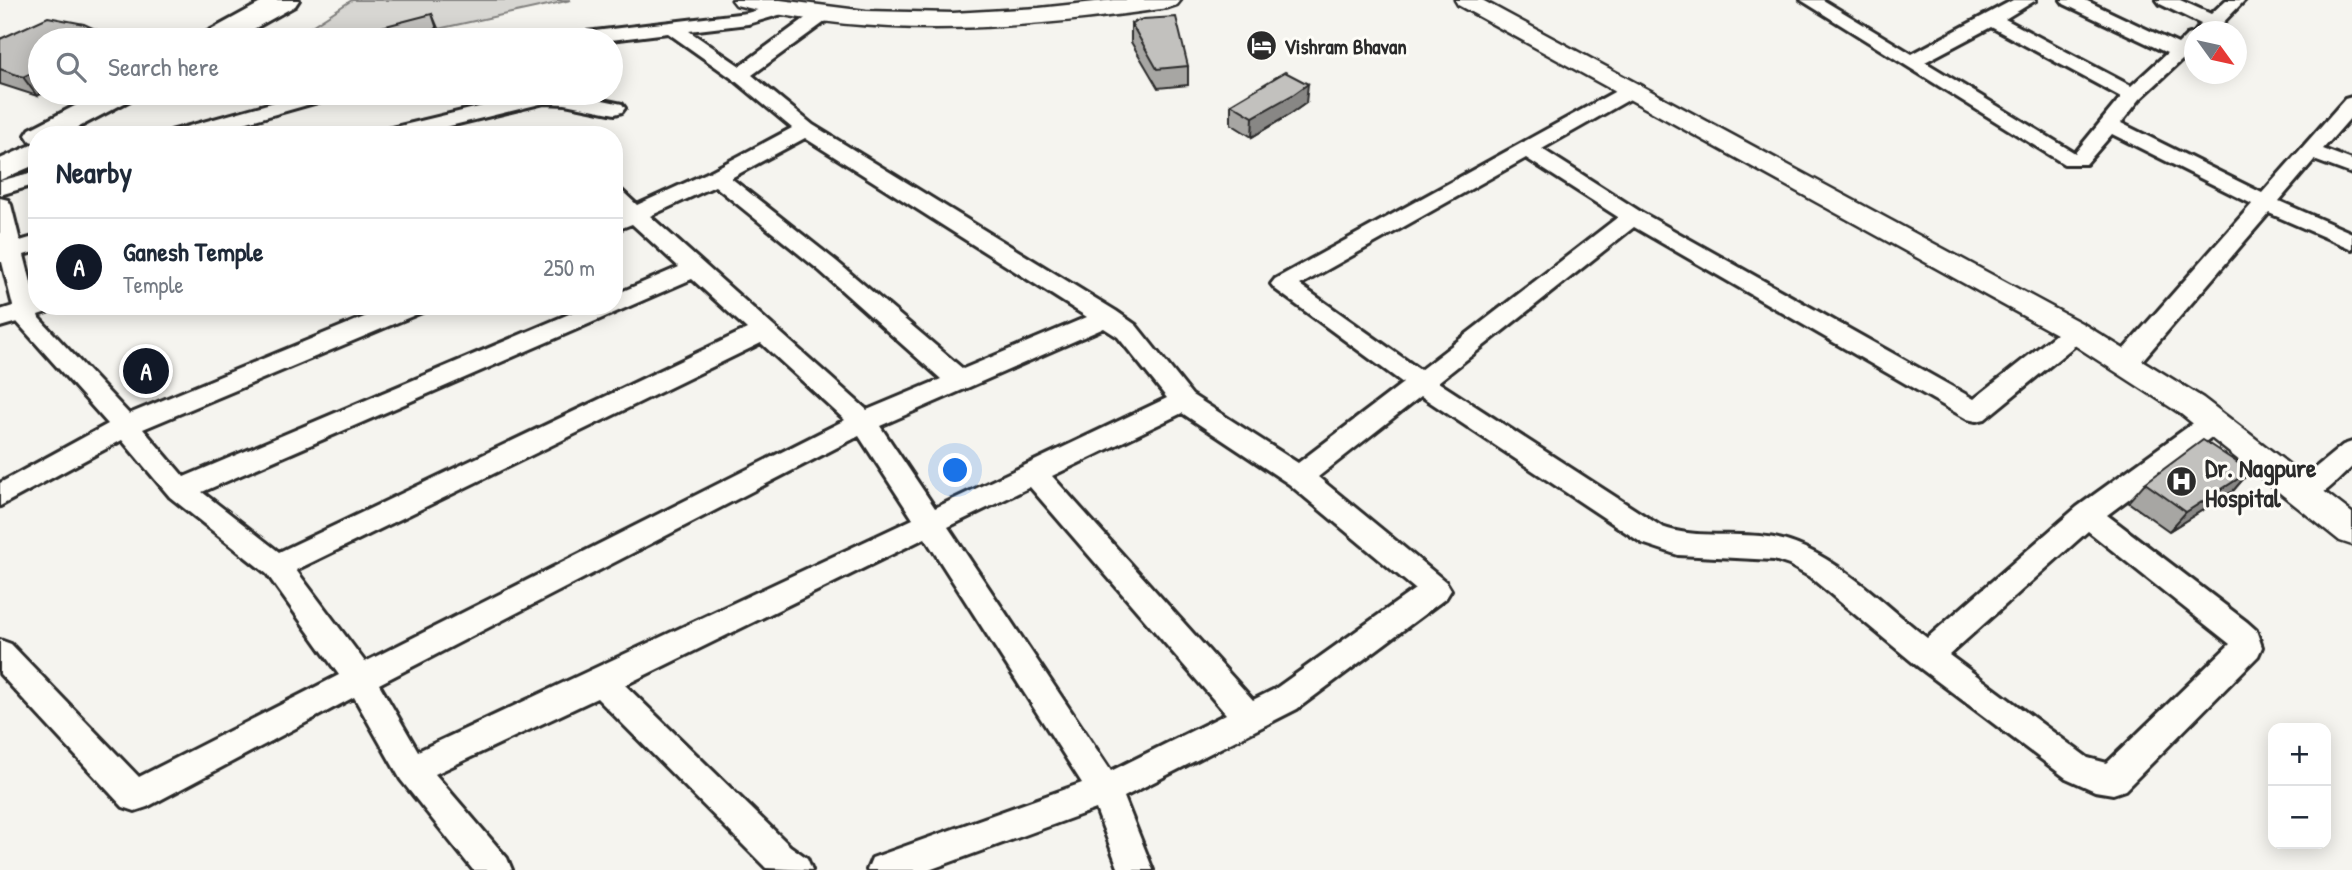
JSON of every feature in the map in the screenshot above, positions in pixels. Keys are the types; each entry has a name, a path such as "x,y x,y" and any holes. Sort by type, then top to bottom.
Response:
{"main road":[{"path":"236,28 286,0"},
{"path":"263,28 311,0"},
{"path":"745,0 822,15 946,23 1081,14 1168,0"},
{"path":"62,126 111,105"},
{"path":"85,126 119,105"},
{"path":"0,154 28,141"},
{"path":"0,171 28,157"}],"street":[{"path":"1466,0 2075,332 2192,406 2352,532"},
{"path":"1810,0 2071,160 2084,156 2133,95 2184,50"},
{"path":"1911,62 2027,0"},
{"path":"2070,0 2184,44"},
{"path":"2166,0 2199,21"},
{"path":"2214,21 2236,0"},
{"path":"623,33 748,18 783,8"},
{"path":"740,75 822,15"},
{"path":"1993,20 2133,95"},
{"path":"670,26 740,75 806,129 1108,317 1127,331 1183,401 1299,477 1436,590 1286,699 1249,718 1105,790 884,870"},
{"path":"1632,90 1283,284 1420,383 1651,535 1678,544 1774,550 1799,557 1820,569 1927,656 2077,768 2095,776 2113,779 2247,648 2245,639 2236,631 2087,515"},
{"path":"2125,364 2352,103"},
{"path":"210,126 285,105"},
{"path":"423,126 511,105"},
{"path":"600,105 615,108"},
{"path":"2108,124 2266,204 2352,242"},
{"path":"806,129 717,177 625,219 696,270 864,422 1105,790 1136,870"},
{"path":"1527,149 1633,217 1976,412 2075,332"},
{"path":"2310,151 2352,168"},
{"path":"717,177 828,266 960,381"},
{"path":"0,188 28,180"},
{"path":"0,205 16,250 22,312 28,321 180,489 277,566 360,679 412,770 495,870"},
{"path":"1299,477 1633,217"},
{"path":"623,300 696,270"},
{"path":"0,496 125,426 392,315"},
{"path":"180,489 589,315"},
{"path":"0,653 135,796 864,422 1108,317"},
{"path":"277,566 764,331"},
{"path":"412,770 601,682 1183,401"},
{"path":"1927,656 2087,515 2212,423"},
{"path":"2303,494 2352,452"},
{"path":"1033,472 1249,718"},
{"path":"601,682 778,857 795,870"}],"shaded area":[{"path":"352,0 571,0 442,28 309,28"}],"building":[{"path":"432,14 437,28 378,28"},
{"path":"48,17 93,28 28,28 28,75 23,77 0,69 0,39"},
{"path":"1176,17 1188,66 1157,69 1131,23 1143,19"},
{"path":"1285,72 1308,84 1253,117 1231,104"},
{"path":"2203,440 2250,471 2186,512 2145,483"}],"place":[{"name":"Vishram Bhavan","path":"1261,46"},
{"name":"Ganesh Temple","path":"146,371"},
{"name":"Dr. Nagpure Hospital","path":"2182,482"}]}
